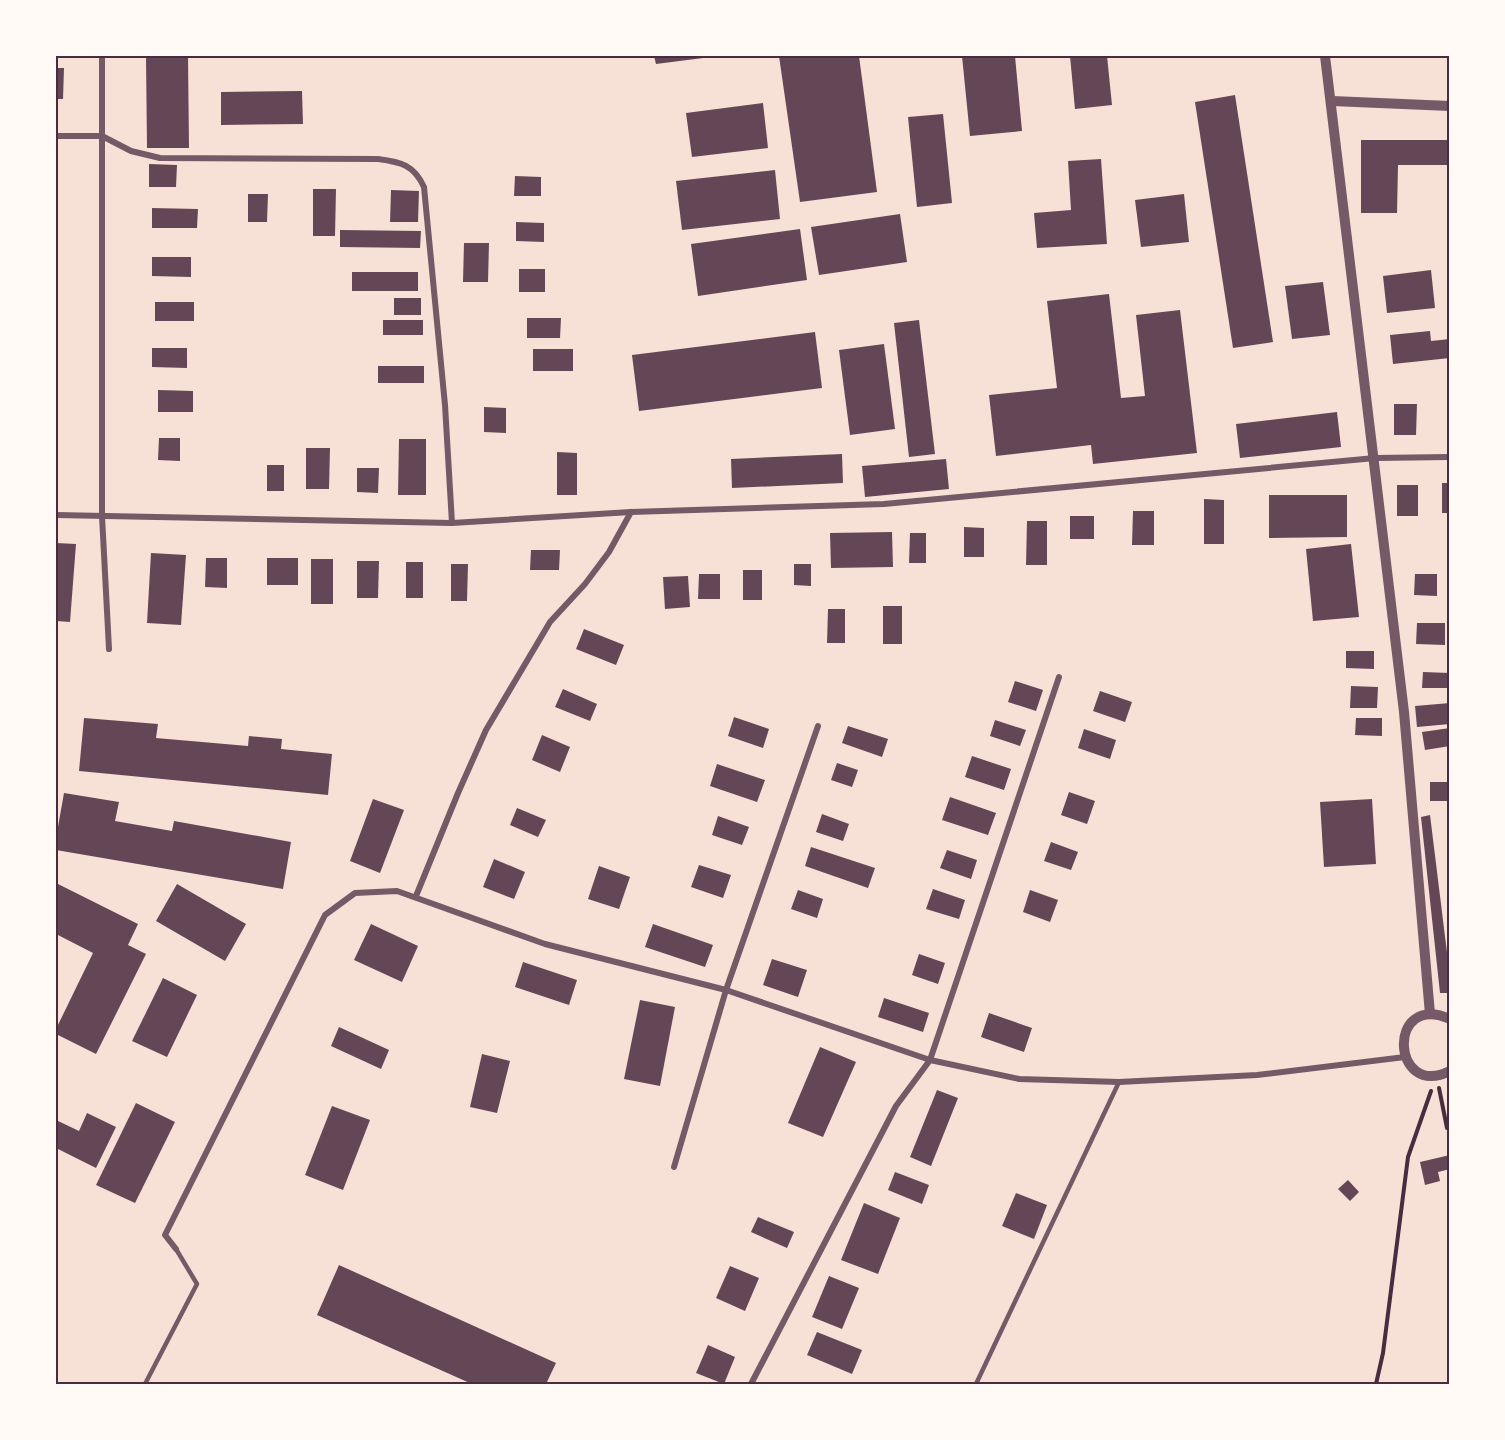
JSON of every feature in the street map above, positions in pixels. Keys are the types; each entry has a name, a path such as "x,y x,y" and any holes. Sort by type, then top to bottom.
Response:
{"street":[{"path":"102,56 102,516 108,649"},
{"path":"1325,56 1404,712 1430,1014"},
{"path":"1332,101 1449,106"},
{"path":"56,136 102,136 132,151 160,158 378,159 399,162 418,174 424,188 445,405 452,523"},
{"path":"56,515 452,523 631,512 884,504 1375,459 1449,457"},
{"path":"416,896 486,730 550,622 585,584 609,552 631,512"},
{"path":"751,1384 896,1106 930,1060 1059,677"},
{"path":"674,1167 726,990 818,726"},
{"path":"176,1249 165,1235 325,915 355,893 397,891 416,896 545,944 726,990 930,1060 1018,1078 1119,1082 1257,1075 1405,1057"},
{"path":"1449,1019 1441,1015 1430,1014 1412,1022 1406,1029 1402,1048 1410,1065 1418,1071 1436,1076 1449,1071"}],"lane":[{"path":"976,1384 1119,1082"},
{"path":"145,1384 197,1284 176,1249"}],"path":[{"path":"1436,1076 1447,1128 1449,1128"},
{"path":"1376,1384 1383,1353 1408,1157 1436,1076"}],"building":[{"path":"146,56 188,56 189,148 147,148"},
{"path":"654,56 711,56 711,57 656,64"},
{"path":"779,56 859,56 877,192 800,202"},
{"path":"962,56 1015,56 1022,131 970,136"},
{"path":"1070,56 1107,56 1112,105 1075,109"},
{"path":"56,68 64,68 63,99 56,99"},
{"path":"302,91 303,124 221,125 221,92"},
{"path":"1235,95 1273,342 1233,348 1195,102"},
{"path":"763,103 768,148 692,157 686,113"},
{"path":"943,114 952,203 917,207 908,117"},
{"path":"1361,140 1450,140 1450,165 1398,165 1397,213 1361,213"},
{"path":"1101,159 1107,244 1037,248 1034,213 1071,210 1068,161"},
{"path":"149,164 177,165 176,187 149,187"},
{"path":"775,170 780,219 682,230 676,181"},
{"path":"515,176 541,177 541,196 514,196"},
{"path":"313,189 336,189 335,236 313,236"},
{"path":"391,190 419,191 418,222 390,222"},
{"path":"248,194 268,194 267,222 248,222"},
{"path":"1184,194 1189,242 1141,247 1135,200"},
{"path":"152,208 198,209 197,228 152,228"},
{"path":"900,214 907,262 819,275 811,227"},
{"path":"516,222 544,223 544,242 516,241"},
{"path":"800,229 807,280 698,296 691,244"},
{"path":"340,230 421,231 420,248 340,247"},
{"path":"464,243 489,243 488,282 463,282"},
{"path":"152,257 191,257 191,277 152,276"},
{"path":"519,269 545,269 545,292 519,292"},
{"path":"1431,270 1435,308 1387,313 1383,276"},
{"path":"352,272 418,272 418,291 352,291"},
{"path":"1323,282 1330,335 1292,339 1285,286"},
{"path":"1109,294 1121,398 1145,396 1136,315 1180,310 1197,453 1093,464 1091,445 996,456 989,395 1057,388 1047,301"},
{"path":"394,298 421,298 421,315 394,315"},
{"path":"155,302 194,302 194,321 155,321"},
{"path":"527,318 561,318 560,338 527,338"},
{"path":"383,320 423,320 423,335 383,335"},
{"path":"919,320 935,454 909,457 894,323"},
{"path":"1430,331 1431,341 1450,339 1450,358 1393,364 1390,335"},
{"path":"815,332 822,388 639,411 632,355"},
{"path":"884,344 895,429 850,435 839,350"},
{"path":"152,348 187,348 187,368 152,367"},
{"path":"533,349 573,349 573,371 533,371"},
{"path":"378,366 424,366 424,383 378,383"},
{"path":"158,390 193,391 193,412 158,412"},
{"path":"1394,404 1417,404 1416,435 1394,435"},
{"path":"484,407 506,408 506,433 484,432"},
{"path":"1337,412 1341,447 1240,458 1236,424"},
{"path":"159,438 180,438 180,461 158,460"},
{"path":"399,439 426,439 426,495 398,495"},
{"path":"306,448 330,448 329,489 306,489"},
{"path":"557,452 577,453 577,495 557,495"},
{"path":"842,454 843,483 732,488 731,459"},
{"path":"946,459 949,489 865,497 862,466"},
{"path":"267,465 284,465 284,491 267,491"},
{"path":"357,468 379,468 378,493 357,492"},
{"path":"1442,483 1450,483 1450,513 1442,513"},
{"path":"1397,485 1418,485 1418,516 1397,516"},
{"path":"1269,495 1347,495 1347,537 1269,538"},
{"path":"1204,499 1224,500 1224,544 1204,544"},
{"path":"1133,511 1154,511 1154,545 1132,545"},
{"path":"1070,516 1094,516 1094,539 1070,539"},
{"path":"1027,521 1047,521 1047,565 1026,565"},
{"path":"964,527 984,528 984,557 964,557"},
{"path":"892,532 893,567 831,568 830,533"},
{"path":"910,533 926,533 926,563 909,563"},
{"path":"56,543 76,544 70,622 56,621"},
{"path":"1351,544 1359,617 1313,621 1306,549"},
{"path":"531,550 560,550 559,570 530,570"},
{"path":"151,553 186,555 181,625 147,623"},
{"path":"206,558 227,558 227,588 205,587"},
{"path":"267,558 298,558 298,585 267,585"},
{"path":"311,559 333,559 333,604 311,604"},
{"path":"357,561 379,561 378,598 357,598"},
{"path":"406,562 423,562 423,598 406,598"},
{"path":"451,564 468,564 467,601 451,601"},
{"path":"794,564 811,564 811,586 794,585"},
{"path":"743,570 762,570 762,600 743,600"},
{"path":"699,574 720,574 720,599 698,599"},
{"path":"1415,574 1437,574 1437,596 1414,595"},
{"path":"688,576 690,607 665,609 663,577"},
{"path":"883,606 902,606 902,644 883,644"},
{"path":"828,609 845,609 845,643 827,643"},
{"path":"1417,623 1445,623 1445,645 1416,644"},
{"path":"584,629 624,645 616,665 576,649"},
{"path":"1346,651 1374,651 1374,669 1346,668"},
{"path":"1423,672 1450,673 1450,688 1422,688"},
{"path":"1015,681 1043,690 1036,711 1008,702"},
{"path":"1351,686 1378,687 1377,708 1350,708"},
{"path":"563,689 597,704 590,721 555,707"},
{"path":"1100,691 1132,702 1125,722 1093,711"},
{"path":"1450,703 1450,724 1417,727 1415,706"},
{"path":"734,717 769,729 763,748 728,736"},
{"path":"84,718 158,724 156,738 248,746 249,736 282,739 281,749 332,754 328,795 79,771"},
{"path":"1356,718 1382,718 1382,736 1355,735"},
{"path":"995,720 1026,730 1020,746 990,736"},
{"path":"848,726 888,739 882,757 842,743"},
{"path":"1450,728 1450,746 1425,750 1422,732"},
{"path":"1084,729 1116,740 1110,759 1078,748"},
{"path":"542,735 570,747 560,772 532,760"},
{"path":"972,756 1011,769 1004,790 965,777"},
{"path":"837,763 858,770 852,787 831,780"},
{"path":"717,764 765,780 757,802 710,786"},
{"path":"1430,782 1450,782 1450,801 1430,801"},
{"path":"1069,792 1095,801 1087,824 1061,815"},
{"path":"64,793 119,802 115,821 172,831 174,821 291,842 283,889 56,850"},
{"path":"950,797 996,813 988,835 942,820"},
{"path":"373,799 404,810 380,873 350,861"},
{"path":"1372,799 1376,864 1324,867 1320,802"},
{"path":"517,808 546,820 538,837 510,825"},
{"path":"822,814 849,824 843,841 816,832"},
{"path":"1430,815 1450,993 1440,993 1421,817"},
{"path":"718,816 749,827 742,845 712,835"},
{"path":"1051,842 1078,852 1071,870 1044,861"},
{"path":"811,847 875,868 868,888 805,866"},
{"path":"947,850 977,860 971,879 940,868"},
{"path":"494,859 525,872 514,899 483,887"},
{"path":"699,865 731,875 723,898 691,887"},
{"path":"599,866 630,877 619,909 588,899"},
{"path":"56,883 138,924 128,945 146,954 96,1054 56,1034 56,1029 93,953 56,934"},
{"path":"177,884 246,924 225,961 156,921"},
{"path":"933,889 965,900 959,919 926,909"},
{"path":"798,890 823,899 817,918 791,909"},
{"path":"1030,890 1058,900 1050,922 1023,912"},
{"path":"371,924 418,946 402,982 354,960"},
{"path":"653,924 713,945 705,967 645,947"},
{"path":"919,954 945,963 938,984 912,975"},
{"path":"772,959 807,970 798,997 763,985"},
{"path":"523,962 577,980 569,1005 515,987"},
{"path":"163,978 197,995 167,1057 132,1041"},
{"path":"884,998 929,1013 923,1032 878,1017"},
{"path":"640,1000 675,1007 660,1086 624,1079"},
{"path":"989,1013 1032,1028 1024,1052 981,1037"},
{"path":"339,1027 389,1050 381,1069 331,1046"},
{"path":"820,1047 856,1062 823,1137 788,1123"},
{"path":"482,1054 510,1061 497,1113 470,1107"},
{"path":"937,1090 958,1098 931,1166 910,1157"},
{"path":"136,1103 175,1122 135,1203 96,1185"},
{"path":"332,1106 370,1120 343,1190 305,1175"},
{"path":"87,1113 116,1127 96,1168 56,1148 56,1120 79,1131"},
{"path":"1450,1155 1450,1169 1438,1172 1440,1181 1425,1185 1420,1162"},
{"path":"895,1172 929,1185 922,1204 888,1190"},
{"path":"1348,1180 1359,1192 1350,1201 1338,1189"},
{"path":"1016,1193 1047,1205 1034,1239 1002,1226"},
{"path":"864,1203 900,1218 878,1274 841,1260"},
{"path":"758,1217 794,1232 787,1248 751,1232"},
{"path":"339,1265 556,1363 546,1384 472,1384 317,1315"},
{"path":"730,1266 759,1278 745,1311 716,1298"},
{"path":"829,1276 859,1288 842,1329 812,1317"},
{"path":"817,1332 862,1350 852,1374 807,1355"},
{"path":"708,1345 735,1357 724,1384 696,1373"}]}
